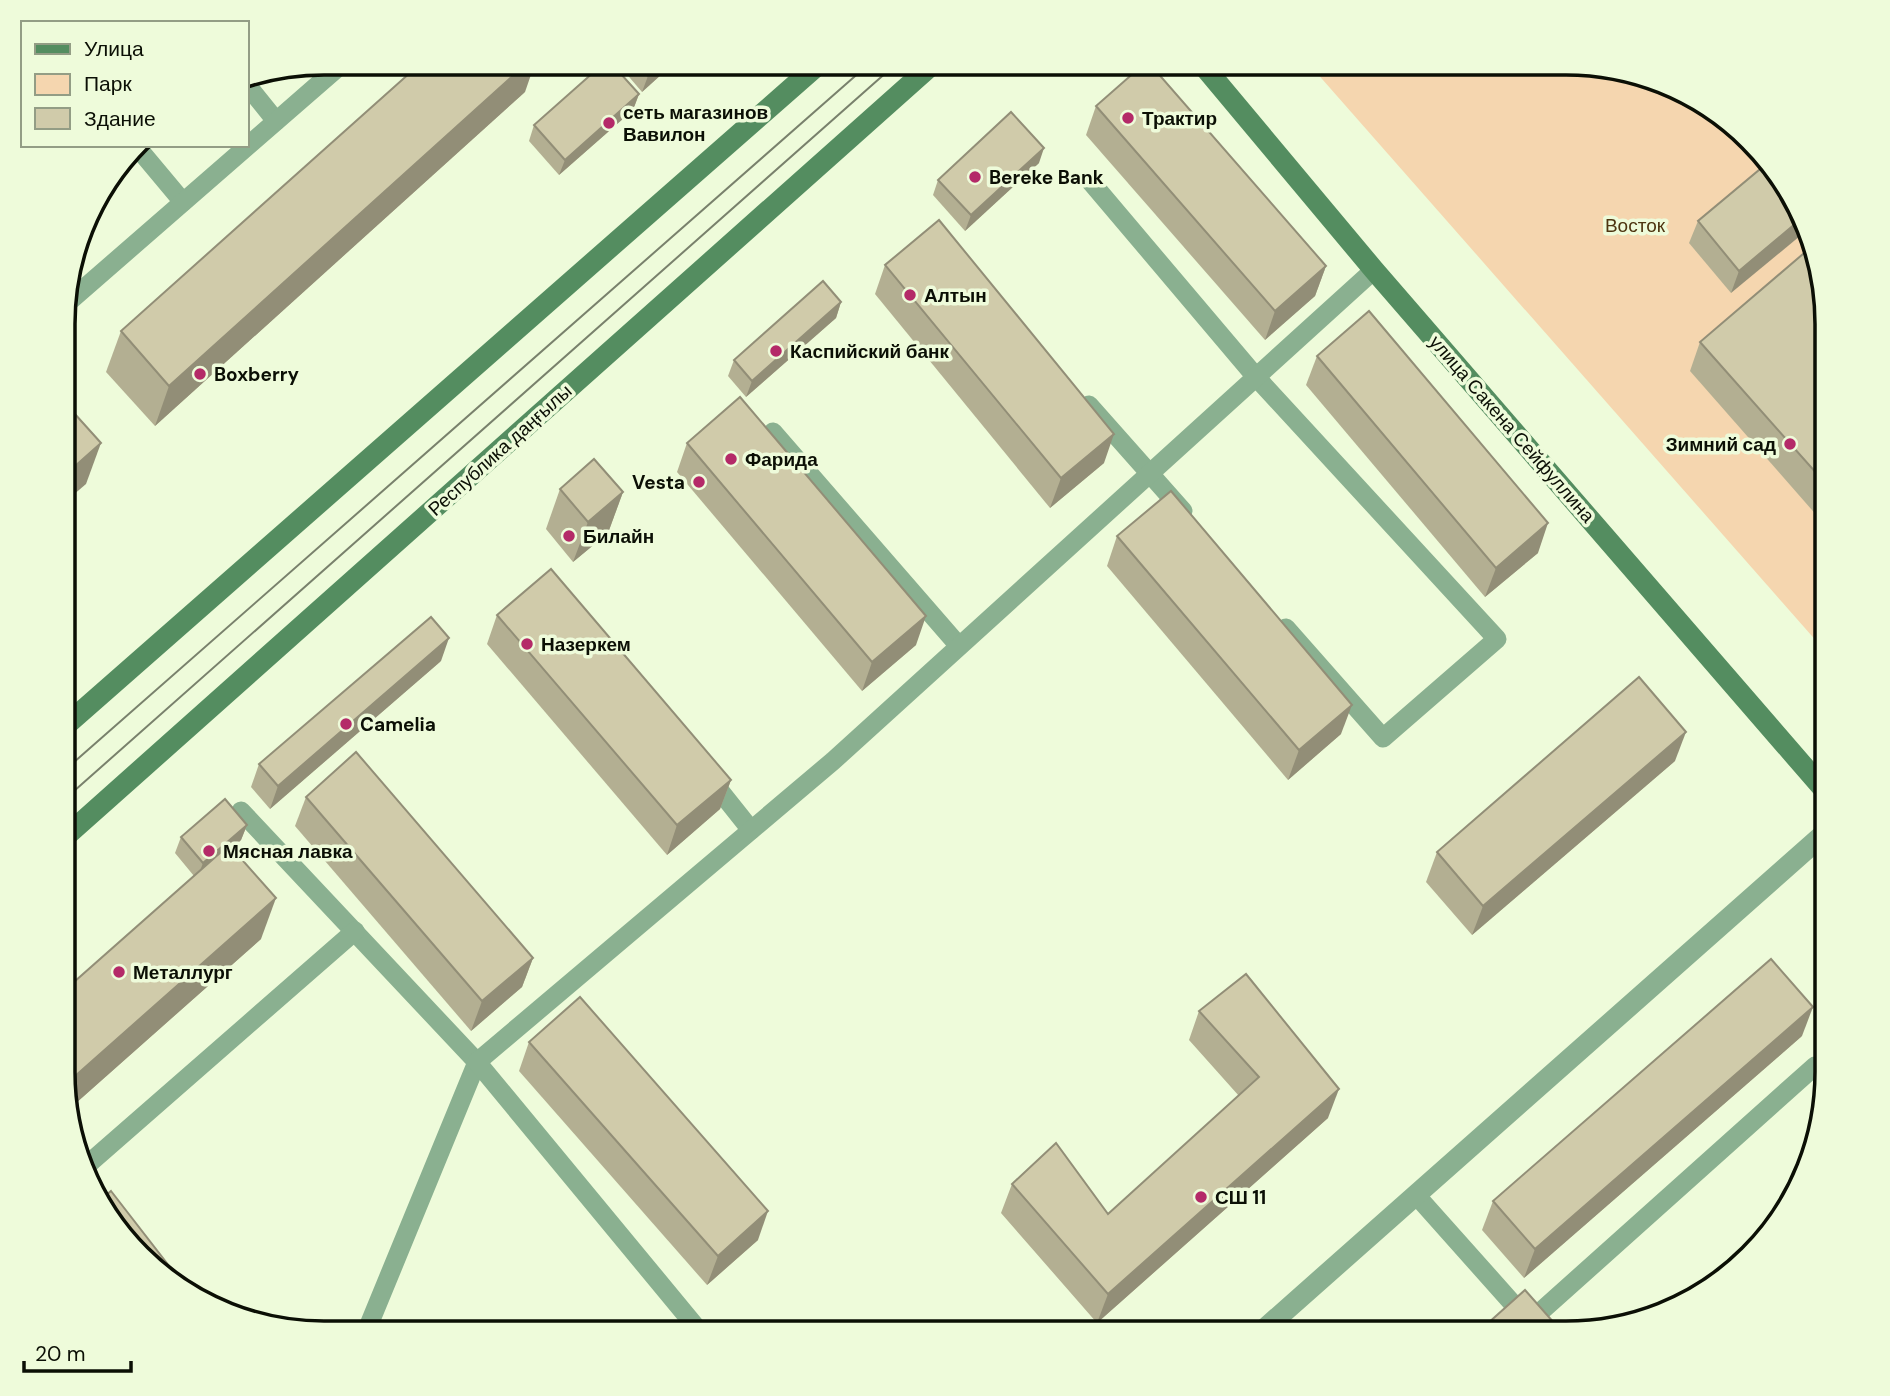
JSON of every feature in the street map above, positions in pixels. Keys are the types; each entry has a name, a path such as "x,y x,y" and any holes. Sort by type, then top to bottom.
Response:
{"main road":[{"path":"76,717 806,75"},
{"name":"Республика даңғылы","path":"76,828 921,75"},
{"name":"улица Сакена Сейфуллина","path":"1211,75 1374,270 1815,779"}],"street":[{"path":"1273,1321 1815,842"}],"lane":[{"path":"248,145 329,75"},
{"path":"249,87 276,121"},
{"path":"77,295 246,147"},
{"path":"143,154 183,202"},
{"path":"1091,182 1256,377 1497,639 1383,738 1275,616"},
{"path":"371,1321 477,1062 833,761 1374,270"},
{"path":"1077,391 1195,524"},
{"path":"773,432 959,646"},
{"path":"700,765 751,830"},
{"path":"241,811 477,1062 691,1321"},
{"path":"92,1161 355,931"},
{"path":"1540,1321 1815,1066"},
{"path":"1416,1195 1529,1321"}],"green space":[{"name":"Восток","path":"1319,75 1566,75 1614,80 1661,94 1704,117 1730,137 1753,160 1773,186 1796,229 1813,292 1814,639"}],"building":[{"path":"408,75 514,75 169,386 121,331"},
{"path":"590,75 622,75 639,94 565,160 534,125"},
{"path":"1131,75 1159,75 1326,266 1275,311 1096,106"},
{"path":"1011,112 1044,148 971,215 938,180"},
{"path":"1760,169 1773,186 1794,225 1739,271 1698,221"},
{"path":"939,220 1114,434 1061,478 885,265"},
{"path":"1804,253 1814,308 1814,471 1700,342"},
{"path":"823,281 841,302 752,381 734,360"},
{"path":"1369,311 1548,523 1496,568 1317,356"},
{"path":"740,397 926,616 872,662 687,443"},
{"path":"75,414 101,443 75,466"},
{"path":"594,459 623,492 588,522 560,489"},
{"path":"1171,491 1352,705 1299,750 1117,536"},
{"path":"551,569 731,780 677,825 497,615"},
{"path":"431,617 449,638 278,786 259,764"},
{"path":"1639,677 1686,732 1483,906 1437,852"},
{"path":"356,752 533,958 482,1001 306,797"},
{"path":"225,799 247,825 203,863 181,837"},
{"path":"229,845 276,898 76,1075 76,980"},
{"path":"1771,959 1813,1007 1535,1249 1493,1201"},
{"path":"1246,974 1339,1089 1108,1294 1012,1184 1056,1143 1108,1214 1259,1077 1199,1011"},
{"path":"580,997 768,1211 718,1256 529,1042"},
{"path":"111,1191 169,1266 137,1236 108,1194"},
{"path":"1525,1290 1552,1321 1490,1321"}],"tram line":[{"path":"76,761 856,75"},
{"path":"76,790 883,75"}],"place":[{"name":"Трактир","path":"1128,118"},
{"name":"сеть магазинов Вавилон","path":"609,123"},
{"name":"Bereke Bank","path":"975,177"},
{"name":"Алтын","path":"910,295"},
{"name":"Каспийский банк","path":"776,351"},
{"name":"Boxberry","path":"200,374"},
{"name":"Зимний сад","path":"1790,444"},
{"name":"Фарида","path":"731,459"},
{"name":"Vesta","path":"699,482"},
{"name":"Билайн","path":"569,536"},
{"name":"Назеркем","path":"527,644"},
{"name":"Camelia","path":"346,724"},
{"name":"Мясная лавка","path":"209,851"},
{"name":"Металлург","path":"119,972"},
{"name":"СШ 11","path":"1201,1197"}]}
